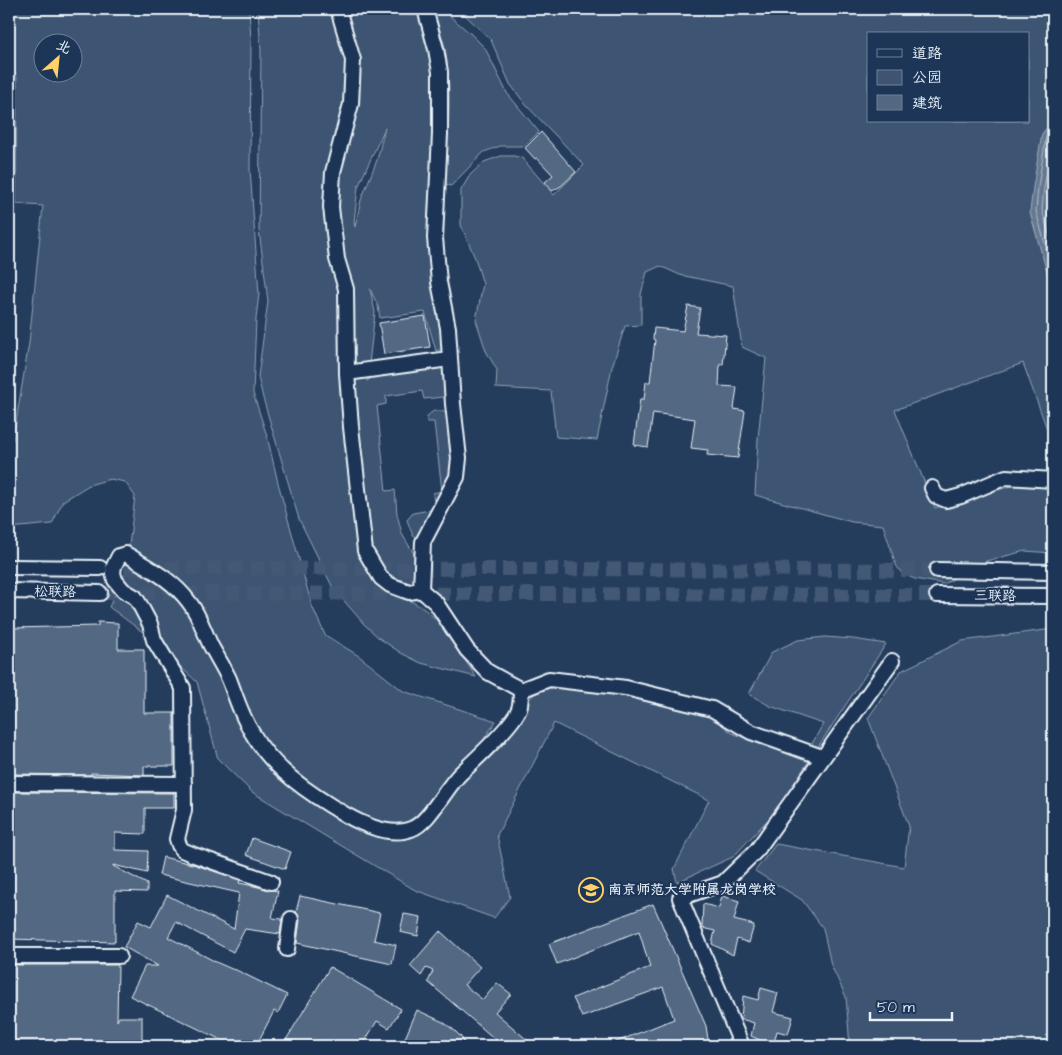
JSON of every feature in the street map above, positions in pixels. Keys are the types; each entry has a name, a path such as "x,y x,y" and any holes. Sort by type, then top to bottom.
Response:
{"street":[{"path":"338,9 353,60 351,104 333,172 330,206 337,259 346,289 347,373 365,551 381,578 390,585 409,592 421,590"},
{"path":"421,590 424,542 457,477 459,467 448,328 439,282 435,238 440,134 440,72 425,9"},
{"path":"347,373 449,359"},
{"path":"932,488 936,496 946,500 961,496 1006,477 1053,480"},
{"path":"271,882 182,850 179,845 178,839 184,810 182,688 154,640 150,624 140,604 135,597 123,590 115,580 113,573 119,556 126,554 175,585 191,603 229,679 237,703 251,732 271,760 308,791 354,820 378,829 411,830 422,822 458,776 500,734 518,711 521,690"},
{"name":"松联路","path":"9,567 100,568"},
{"path":"937,570 1053,572"},
{"path":"421,590 436,603 467,650 488,672 521,690"},
{"name":"松联路","path":"9,591 100,593"},
{"name":"三联路","path":"937,595 1053,596"},
{"path":"742,1046 680,898 723,883 757,850 892,661"},
{"path":"521,690 549,679 626,688 712,708 750,732 822,757"},
{"path":"9,783 184,784"},
{"path":"287,948 291,919"},
{"path":"9,956 120,956"}],"green space":[{"path":"9,9 249,9 251,40 250,169 259,294 253,393 267,436 312,606 325,635 359,656 403,691 496,721 467,764 473,770 533,695 545,687 566,685 595,688 711,716 732,733 803,760 823,724 770,706 749,694 772,652 798,640 825,637 886,644 775,812 733,857 677,882 674,869 709,800 554,723 497,835 510,897 494,918 415,890 252,792 218,759 197,682 144,633 109,607 126,571 135,496 125,482 110,479 89,485 63,501 52,524 9,528 9,444 13,440 29,343 43,206 16,204 17,78 9,56"},
{"path":"258,9 421,9 435,55 446,347 436,351 425,312 380,318 378,306 370,289 375,312 367,381 375,376 434,367 444,369 448,395 424,399 422,391 386,396 386,404 377,406 386,491 395,490 397,514 402,534 414,554 413,599 410,601 421,607 440,624 476,677 421,663 401,653 379,638 364,624 333,588 299,519 258,377 268,301 259,230 261,51","holes":["385,128 377,160 361,200 355,227 358,187"]},
{"path":"433,9 447,9 451,17 485,48 507,93 539,132 524,146 500,146 484,152 451,186 444,183 449,118 448,70 444,43"},
{"path":"459,9 1053,9 1053,120 1042,134 1030,212 1053,293 1053,438 1051,440 1023,363 895,410 935,508 1022,483 1053,489 1053,553 1025,551 986,561 944,584 915,579 902,574 896,565 883,525 852,522 755,495 766,358 742,347 733,286 680,275 660,266 647,272 641,294 641,325 625,326 612,367 597,440 556,437 551,391 496,388 497,370 486,351 476,320 483,284 475,258 461,225 461,190 470,175 484,162 501,156 522,158 554,195 584,165 526,105 510,84 491,40"},
{"path":"434,411 442,411 450,416 456,471 420,538 413,536 407,520 413,513 430,510 434,504 433,493 442,491 434,422 427,422 428,415"},
{"path":"1053,629 1053,1046 850,1046 846,997 831,965 823,928 802,900 755,871 776,844 904,867 909,826 868,718 901,671 962,641"}],"water":[{"path":"1053,120 1053,293 1030,212 1042,134"}],"building":[{"path":"541,132 576,172 561,186 552,191 545,182 553,175 525,148"},
{"path":"688,306 700,308 696,333 726,335 723,364 720,364 719,386 737,387 734,409 745,411 738,458 707,455 708,450 691,448 695,419 653,413 648,447 634,445 640,399 644,399 646,382 650,382 655,340 653,339 654,328 683,331"},
{"path":"425,316 430,347 384,354 379,323"},
{"path":"98,622 118,623 118,649 144,649 144,713 174,713 174,766 144,766 144,775 91,773 91,775 10,774 11,628 98,626"},
{"path":"10,792 174,793 174,808 145,808 145,834 115,833 115,850 148,851 147,873 113,865 147,884 147,892 115,891 115,942 9,939"},
{"path":"252,838 291,852 285,869 246,855"},
{"path":"163,857 196,865 240,880 239,883 278,891 272,918 282,919 280,934 245,929 233,952 176,922 168,937 287,995 278,1013 274,1011 256,1046 244,1040 241,1046 234,1046 130,996 145,966 158,966 124,947 138,921 151,927 167,895 234,929 239,893 159,875"},
{"path":"300,896 380,913 374,940 396,945 392,964 297,943 300,920 296,912"},
{"path":"722,896 739,901 734,920 754,925 749,943 737,939 733,955 712,944 715,931 702,928 703,904 719,908"},
{"path":"653,904 706,1026 709,1046 606,1046 674,1019 663,987 582,1017 573,998 650,967 639,931 557,964 549,944"},
{"path":"404,914 421,917 418,936 400,932"},
{"path":"440,931 480,967 464,985 483,1000 497,983 511,994 495,1012 534,1046 503,1046 428,982 433,971 426,968 421,976 410,966"},
{"path":"11,965 118,965 117,1021 119,1017 142,1017 142,1046 11,1046"},
{"path":"330,967 401,1009 389,1028 377,1021 362,1046 298,1046 286,1040"},
{"path":"761,988 778,993 773,1012 793,1017 788,1034 777,1031 773,1046 751,1036 754,1023 741,1019 743,996 758,1000"},
{"path":"417,1010 443,1022 454,1030 466,1046 410,1046 403,1043"}],"tunnel":[{"path":"103,568 937,570"},
{"path":"100,593 937,595"}],"place":[{"name":"南京师范大学附属龙岗学校","path":"591,890"}]}
